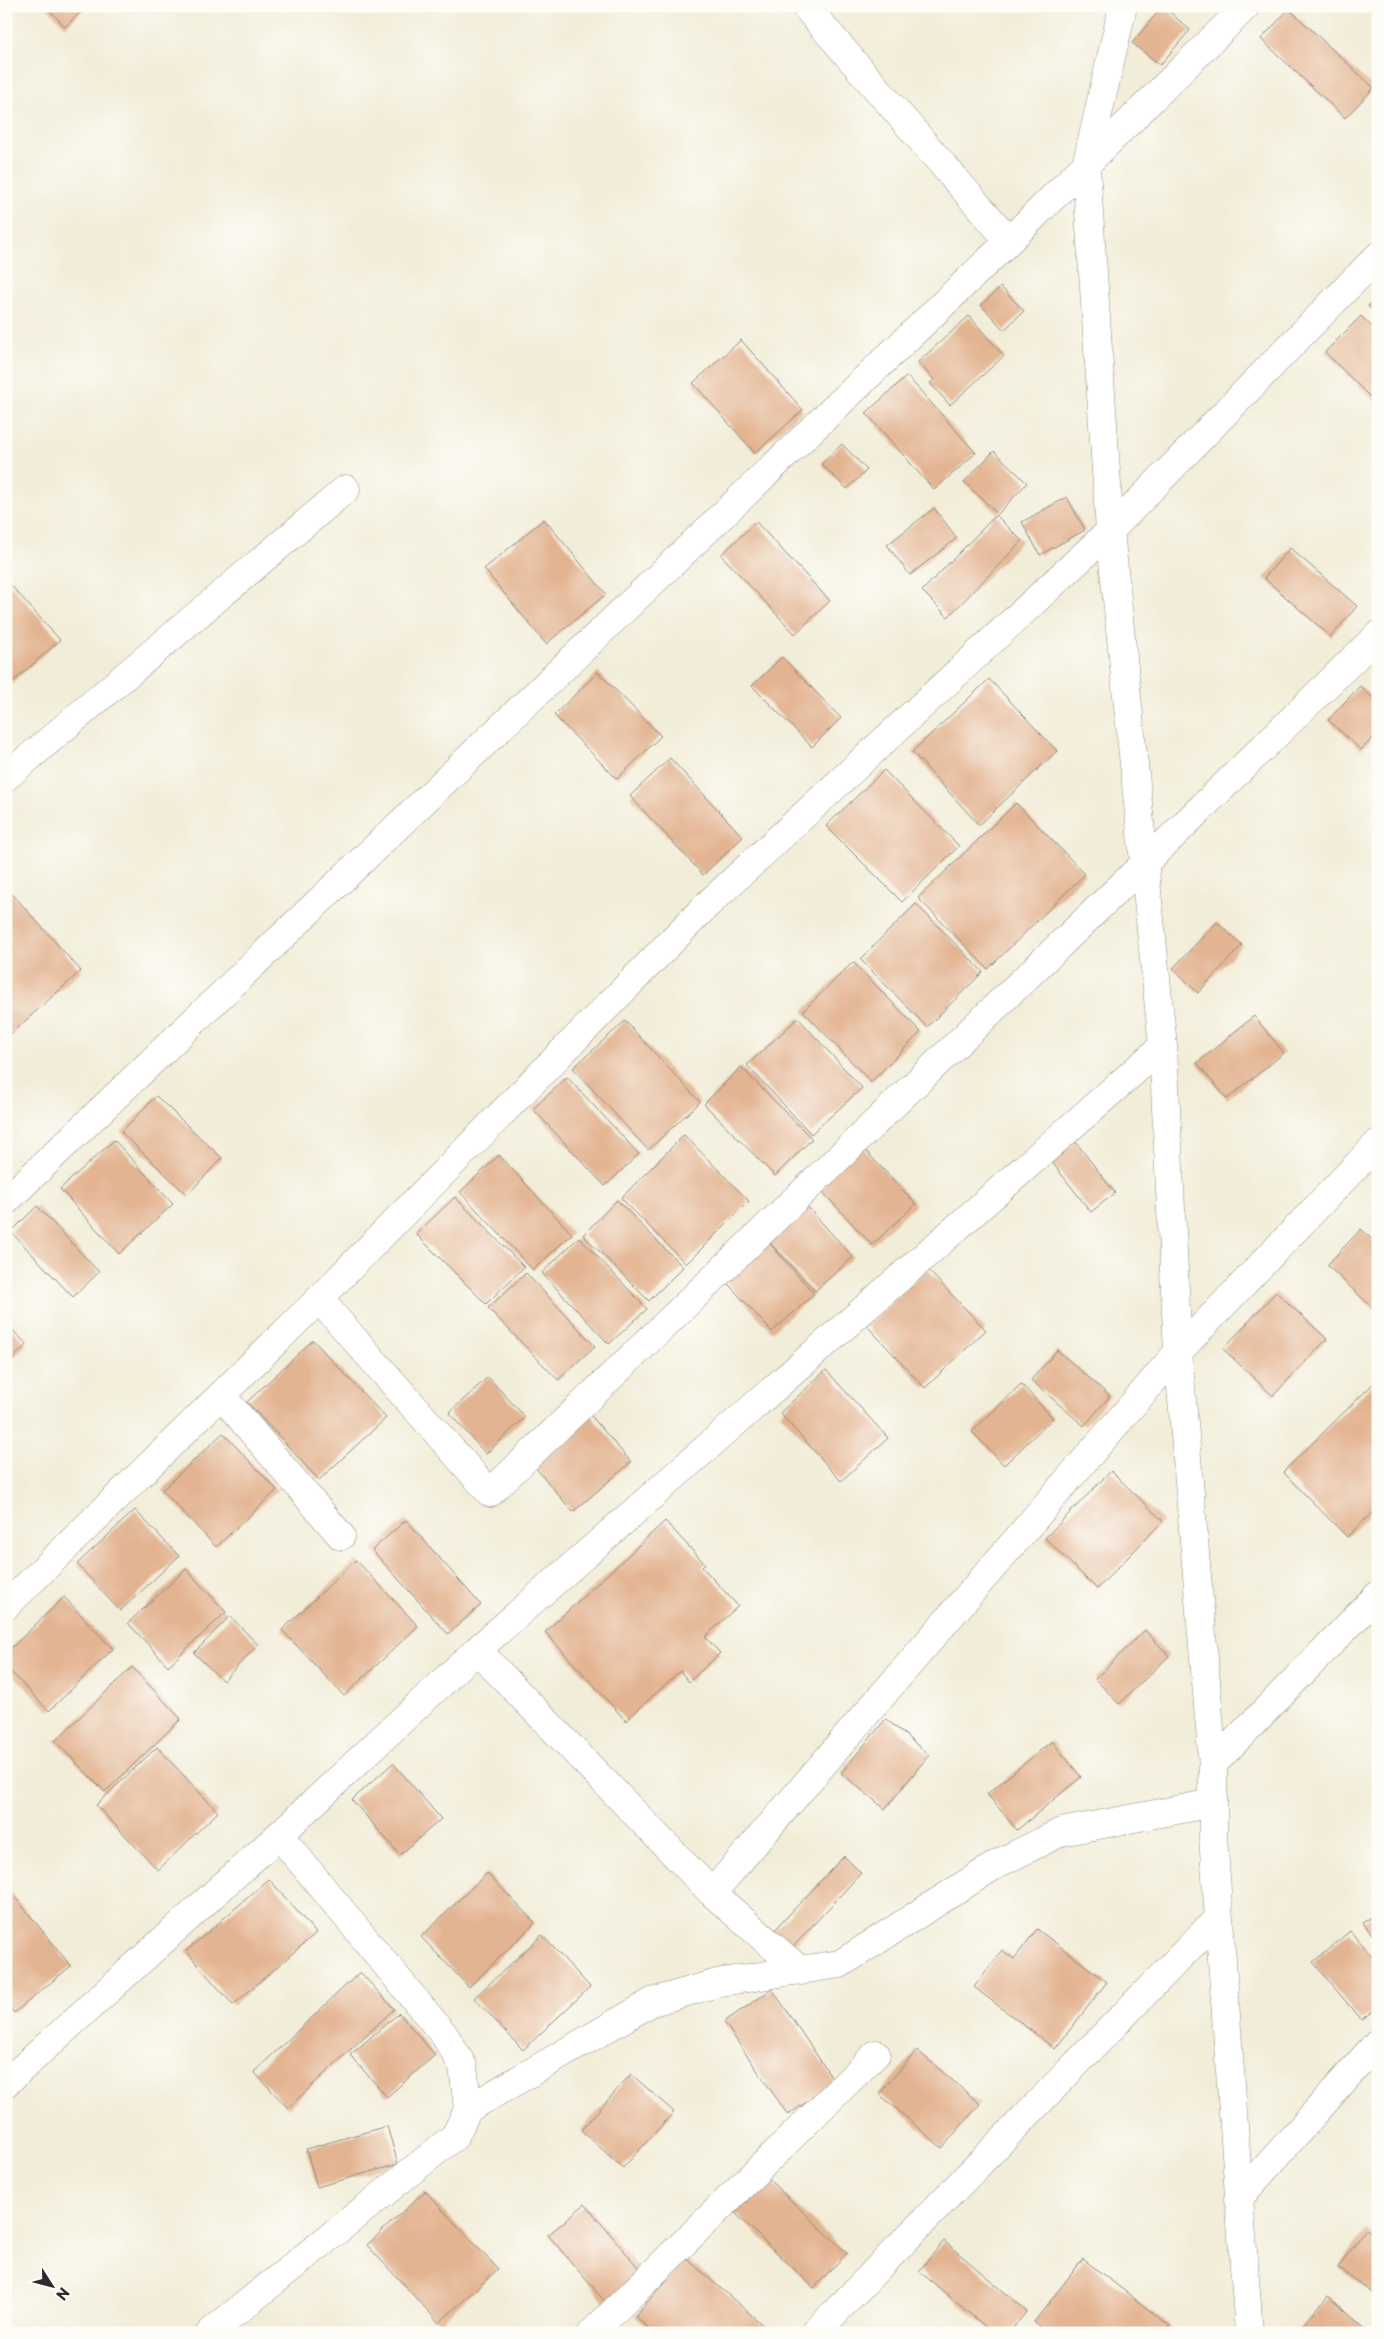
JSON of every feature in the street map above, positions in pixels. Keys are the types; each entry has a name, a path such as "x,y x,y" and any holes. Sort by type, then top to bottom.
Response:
{"street":[{"path":"805,6 1009,240"},
{"path":"1100,6 1120,17 1086,166 1110,531 1162,1046 1178,1352 1213,1764 1213,1836 1218,1918 1249,2333"},
{"path":"6,1202 1086,166 1246,6"},
{"path":"6,1606 319,1299 707,905 1110,531 1378,256"},
{"path":"6,777 346,489"},
{"path":"319,1299 490,1493 1144,864 1378,635"},
{"path":"6,2083 279,1835 477,1650 1162,1046"},
{"path":"712,1892 1178,1352 1378,1143"},
{"path":"221,1395 341,1536"},
{"path":"1213,1764 1378,1594"},
{"path":"477,1650 712,1892 801,1971"},
{"path":"210,2333 455,2136 468,2110 652,2002 721,1982 840,1964 997,1864 1061,1832 1213,1802"},
{"path":"279,1835 445,2036 463,2066 468,2110"},
{"path":"815,2333 1218,1918"},
{"path":"1238,2198 1378,2042"},
{"path":"592,2333 876,2054"}],"building":[{"path":"46,6 87,6 65,27"},
{"path":"1163,6 1190,30 1160,65 1132,43"},
{"path":"1289,9 1374,88 1345,118 1261,39"},
{"path":"1001,287 1024,311 1004,330 981,305"},
{"path":"1378,297 1378,315 1368,306"},
{"path":"969,316 1004,356 950,405 930,383 934,380 918,362"},
{"path":"1361,316 1378,333 1378,405 1325,352"},
{"path":"741,340 803,410 755,453 693,383"},
{"path":"907,376 976,453 934,490 866,413"},
{"path":"842,444 867,470 847,489 821,464"},
{"path":"994,451 1027,483 998,514 964,482"},
{"path":"1067,497 1085,530 1040,555 1022,522"},
{"path":"934,508 957,538 910,575 887,545"},
{"path":"996,515 1022,541 948,617 922,591"},
{"path":"544,519 606,594 546,644 484,569"},
{"path":"756,522 830,601 795,634 721,555"},
{"path":"1290,548 1357,606 1331,637 1264,578"},
{"path":"6,580 60,640 6,688"},
{"path":"782,657 841,718 812,747 752,686"},
{"path":"598,672 661,736 617,779 554,715"},
{"path":"989,679 1057,751 979,825 912,752"},
{"path":"1360,686 1378,703 1378,733 1361,750 1328,720"},
{"path":"670,758 743,837 703,875 630,796"},
{"path":"884,770 959,846 902,902 826,826"},
{"path":"1016,803 1085,874 988,969 918,898"},
{"path":"6,887 81,971 6,1038"},
{"path":"916,904 983,972 927,1027 860,959"},
{"path":"1217,922 1242,945 1198,993 1173,968"},
{"path":"853,962 921,1032 871,1082 803,1011"},
{"path":"1254,1016 1284,1053 1227,1099 1197,1063"},
{"path":"798,1018 862,1088 811,1134 747,1065"},
{"path":"625,1021 700,1102 648,1150 573,1068"},
{"path":"741,1067 812,1139 775,1176 704,1104"},
{"path":"567,1077 639,1154 605,1186 533,1109"},
{"path":"156,1096 222,1158 187,1195 121,1132"},
{"path":"684,1135 749,1201 686,1264 621,1198"},
{"path":"114,1140 173,1204 119,1254 60,1189"},
{"path":"1075,1141 1115,1193 1091,1212 1051,1161"},
{"path":"861,1146 916,1204 872,1245 818,1187"},
{"path":"499,1155 572,1234 533,1270 460,1192"},
{"path":"455,1197 524,1267 486,1304 416,1234"},
{"path":"617,1200 683,1267 649,1301 583,1235"},
{"path":"803,1202 853,1257 815,1291 765,1237"},
{"path":"37,1206 99,1272 73,1297 11,1232"},
{"path":"1361,1229 1378,1245 1378,1313 1327,1265"},
{"path":"763,1236 814,1294 772,1332 720,1275"},
{"path":"579,1237 647,1309 609,1344 542,1273"},
{"path":"927,1269 986,1330 925,1388 867,1326"},
{"path":"526,1273 595,1346 558,1380 488,1308"},
{"path":"1276,1292 1327,1339 1273,1396 1223,1349"},
{"path":"6,1324 27,1344 6,1366"},
{"path":"313,1340 386,1418 319,1480 247,1402"},
{"path":"1057,1350 1110,1396 1084,1426 1031,1380"},
{"path":"826,1370 888,1438 841,1481 780,1413"},
{"path":"488,1377 525,1417 486,1454 449,1413"},
{"path":"1378,1379 1378,1507 1347,1537 1283,1472"},
{"path":"1021,1384 1053,1418 1004,1465 972,1432"},
{"path":"586,1410 631,1462 573,1512 529,1460"},
{"path":"223,1433 277,1490 216,1547 162,1490"},
{"path":"1111,1471 1163,1521 1097,1589 1045,1538"},
{"path":"135,1510 179,1556 120,1611 77,1564"},
{"path":"406,1520 481,1605 448,1634 372,1550"},
{"path":"665,1521 705,1564 702,1567 738,1606 705,1637 720,1653 689,1682 680,1671 626,1721 545,1632"},
{"path":"356,1560 418,1626 344,1696 282,1630"},
{"path":"186,1569 226,1612 168,1666 128,1623"},
{"path":"64,1597 113,1649 49,1711 6,1667 6,1653"},
{"path":"230,1616 258,1645 223,1681 194,1653"},
{"path":"1145,1630 1169,1656 1119,1704 1095,1679"},
{"path":"132,1667 181,1719 105,1792 55,1741"},
{"path":"886,1719 929,1755 885,1809 841,1773"},
{"path":"1052,1741 1081,1777 1017,1830 987,1794"},
{"path":"157,1747 218,1812 158,1870 96,1805"},
{"path":"393,1763 441,1819 400,1855 352,1800"},
{"path":"844,1856 861,1873 790,1950 772,1933"},
{"path":"487,1873 535,1923 469,1987 421,1937"},
{"path":"269,1879 316,1933 233,2005 186,1951"},
{"path":"6,1886 71,1966 14,2013 6,2004"},
{"path":"1378,1912 1378,1942 1363,1923"},
{"path":"1037,1929 1107,1982 1055,2049 974,1987 1002,1950 1014,1959"},
{"path":"1350,1931 1378,1964 1378,2007 1361,2020 1313,1962"},
{"path":"542,1935 590,1987 523,2050 474,1998"},
{"path":"360,1972 394,2009 288,2108 254,2072"},
{"path":"772,1989 835,2082 788,2115 724,2022"},
{"path":"399,2013 435,2055 387,2097 350,2055"},
{"path":"917,2050 980,2104 942,2148 879,2094"},
{"path":"631,2074 674,2112 623,2168 581,2130"},
{"path":"387,2126 398,2164 317,2187 306,2149"},
{"path":"768,2179 847,2253 814,2288 735,2213"},
{"path":"425,2191 498,2269 439,2323 367,2245"},
{"path":"585,2204 642,2272 606,2303 548,2235"},
{"path":"1366,2229 1378,2237 1378,2297 1338,2268"},
{"path":"944,2241 1027,2311 1009,2333 993,2333 919,2271"},
{"path":"686,2258 772,2333 654,2333 635,2316"},
{"path":"1083,2259 1170,2326 1165,2333 1047,2333 1034,2322"},
{"path":"1328,2296 1370,2333 1296,2333"}]}
